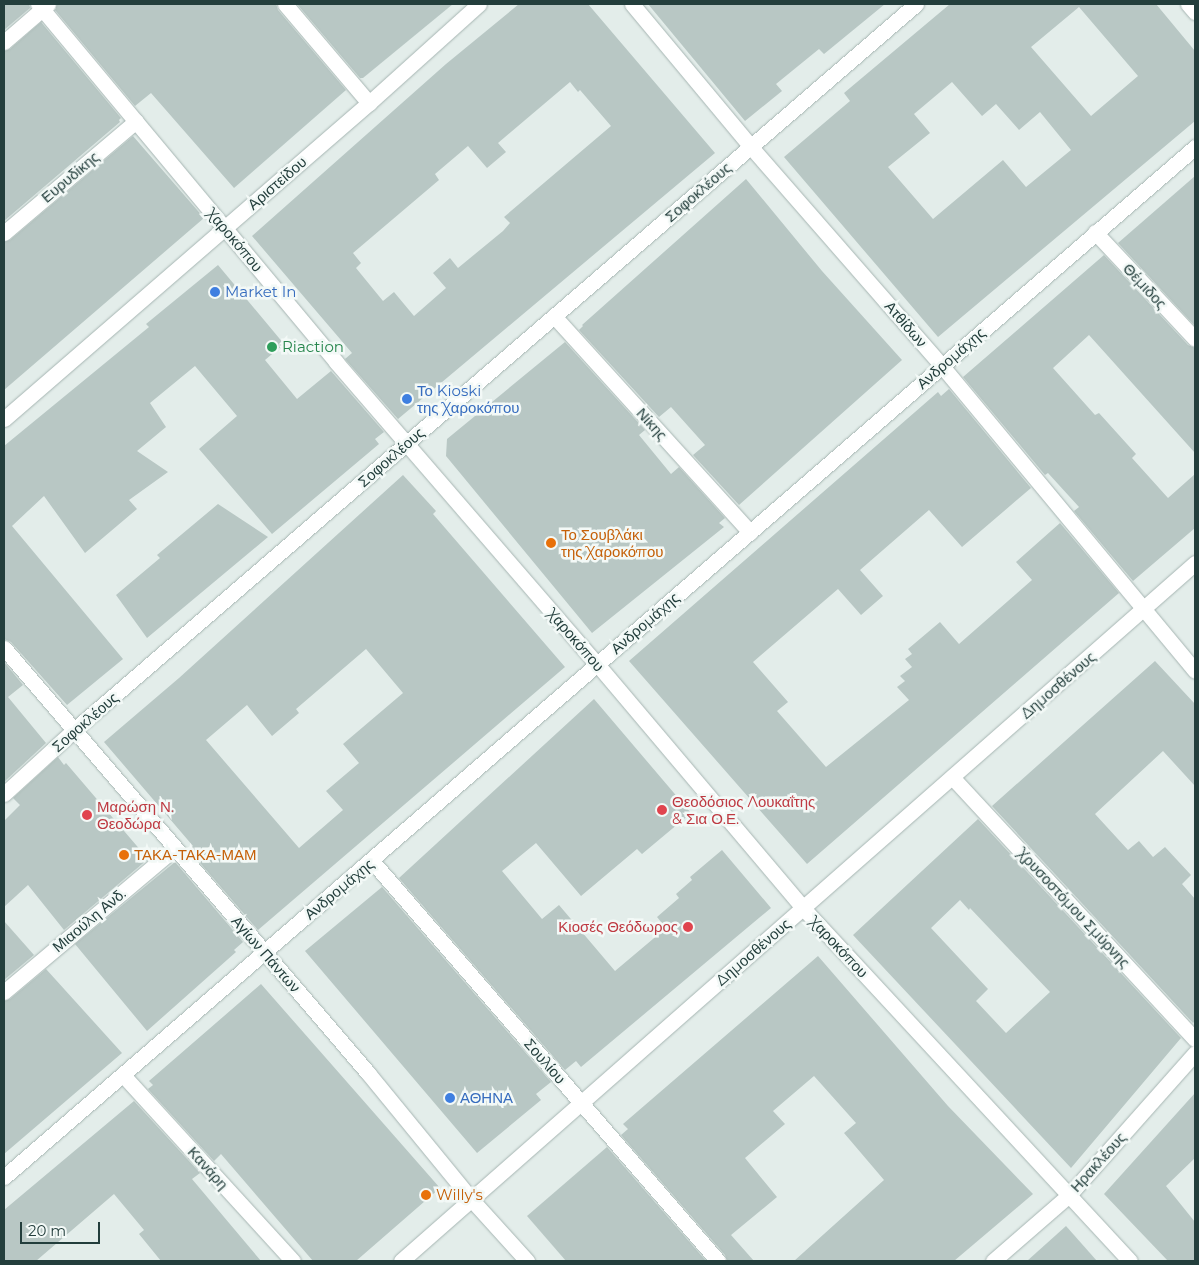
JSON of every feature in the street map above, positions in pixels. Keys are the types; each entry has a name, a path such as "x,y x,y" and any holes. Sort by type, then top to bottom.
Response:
{"street":[{"path":"285,4 369,103"},
{"name":"Αριστείδου","path":"4,419 226,228 479,4"},
{"name":"Ατθίδων","path":"632,4 751,146 942,366 1142,610 1195,671"},
{"path":"1188,4 1195,12"},
{"path":"4,42 43,5"},
{"name":"Χαροκόπου","path":"43,5 136,121 406,444 597,664 803,908 1130,1261"},
{"name":"Σοφοκλέους","path":"4,794 74,730 751,146 908,6"},
{"name":"Ευρυδίκης","path":"4,233 136,121"},
{"name":"Ανδρομάχης","path":"4,1177 372,861 1095,232 1195,148"},
{"name":"Θέμιδος","path":"1095,232 1195,339"},
{"name":"Νίκης","path":"554,316 750,532"},
{"name":"Δημοσθένους","path":"401,1261 1195,563"},
{"name":"Αγίων Πάντων","path":"4,648 174,849 368,1073 471,1200 527,1261"},
{"name":"Χρυσοστόμου Σμύρνης","path":"952,777 1195,1039"},
{"name":"Μιαούλη Ανδ.","path":"4,992 174,849"},
{"name":"Σουλίου","path":"372,861 718,1261"},
{"name":"Ηρακλέους","path":"993,1261 1069,1195 1195,1053"},
{"name":"Κανάρη","path":"122,1074 292,1261"}],"building":[{"path":"4,4 29,4 30,8 4,30"},
{"path":"57,4 276,4 278,10 346,90 234,188 151,93 135,106 55,10"},
{"path":"297,4 453,4 363,78 360,78"},
{"path":"519,4 588,4 715,153 398,419 345,359 352,353 252,236 446,64","holes":["570,82 578,92 580,90 611,126 504,217 510,223 503,231 458,268 450,258 433,273 446,288 414,316 394,292 383,301 356,268 361,263 353,253 439,180 435,174 468,146 487,168 506,152 498,143"]},
{"path":"648,4 885,4 824,54 819,49 776,84 782,91 745,121"},
{"path":"950,4 1156,4 1195,51 1195,121 938,337 784,157 850,101 844,93","holes":["1079,7 1138,76 1091,116 1031,47","952,82 982,116 996,104 1019,130 1040,112 1071,150 1026,187 1003,160 933,219 888,167 930,133 914,114"]},
{"path":"41,22 121,118 120,122 4,221 4,51 10,49"},
{"path":"133,136 204,218 4,390 4,242 10,240"},
{"path":"1195,176 1195,326 1118,243"},
{"path":"746,179 822,271 902,360 739,505 693,455 705,445 671,407 659,417 579,330 582,325"},
{"path":"1104,255 1188,345 1195,348 1195,453 1089,335 1053,368 1095,415 1099,413 1136,454 1132,458 1168,498 1195,474 1195,528 1133,581 1074,511 1079,507 1048,473 1045,475 963,377"},
{"path":"218,265 284,344 265,360 297,399 331,371 384,432 375,439 379,444 272,534 199,449 237,416 195,366 150,403 166,427 137,451 168,472 129,500 137,509 85,553 44,496 12,526 123,659 67,705 11,642 4,639 4,446 149,327 146,324"},
{"path":"565,342 645,430 639,435 671,474 679,467 725,518 719,523 724,527 592,633 446,456 447,439"},
{"path":"949,389 1031,488 962,547 929,510 860,570 883,596 861,615 838,589 753,662 788,702 777,711 826,767 909,700 897,687 905,681 900,676 912,667 905,659 912,654 908,649 940,622 959,644 1032,580 1016,562 1060,523 1119,593 807,864 629,661 938,392 941,396"},
{"path":"403,475 436,511 433,514 565,667 258,930 189,850 193,846 104,742 179,678","holes":["366,649 403,693 343,744 359,763 326,791 343,810 299,848 206,740 247,705 272,736 299,713 296,709"]},
{"path":"218,504 268,537 147,638 116,595 160,558 157,555"},
{"path":"1155,661 1195,704 1195,786 1163,751 1095,814 1128,850 1139,841 1153,857 1165,847 1191,875 1182,884 1195,899 1195,1021 1193,1023 992,806"},
{"path":"4,662 23,685 8,697 46,743 4,782"},
{"path":"594,699 691,813 642,854 637,849 581,896 536,843 502,871 542,919 559,905 615,971 666,928 657,917 679,898 676,894 692,880 690,877 722,850 771,908 581,1067 576,1061 565,1070 399,878"},
{"path":"58,757 64,765 66,763 148,859 64,930 28,885 4,907 4,821 20,805 13,798"},
{"path":"978,819 1181,1038 1071,1168 853,935","holes":["960,900 969,910 970,908 1050,992 1006,1033 976,1001 988,989 931,928"]},
{"path":"175,862 243,942 234,950 236,952 147,1031 75,944"},
{"path":"382,887 551,1082 536,1094 541,1100 477,1153 305,951"},
{"path":"4,921 34,955 4,980"},
{"path":"818,956 948,1106 1033,1194 954,1261 794,1261 884,1180 844,1133 856,1123 814,1076 773,1111 785,1124 745,1158 777,1197 731,1235 754,1261 727,1261 725,1255 621,1135 628,1129 623,1124"},
{"path":"46,969 122,1053 4,1154 4,1001 10,999"},
{"path":"261,984 440,1188 356,1261 313,1261 221,1154 214,1161 148,1089 153,1085 149,1081"},
{"path":"1195,1093 1195,1158 1166,1186 1195,1222 1195,1261 1168,1261 1104,1194"},
{"path":"134,1101 200,1173 192,1179 261,1261 161,1261 139,1234 144,1230 114,1194 36,1261 4,1261 4,1210"},
{"path":"607,1147 706,1261 566,1261 527,1216"},
{"path":"1066,1226 1097,1261 1027,1261"}],"place":[{"name":"Market In","path":"215,292"},
{"name":"Riaction","path":"272,347"},
{"name":"Το Kioski της Χαροκόπου","path":"407,399"},
{"name":"Το Σουβλάκι της Χαροκόπου","path":"551,543"},
{"name":"Θεοδόσιος Λουκαΐτης & Σια Ο.Ε.","path":"662,810"},
{"name":"Μαρώση Ν. Θεοδώρα","path":"87,815"},
{"name":"ΤΑΚΑ-ΤΑΚΑ-ΜΑΜ","path":"124,855"},
{"name":"Κιοσές Θεόδωρος","path":"688,927"},
{"name":"ΑΘΗΝΑ","path":"450,1098"},
{"name":"Willy's","path":"426,1195"}]}
